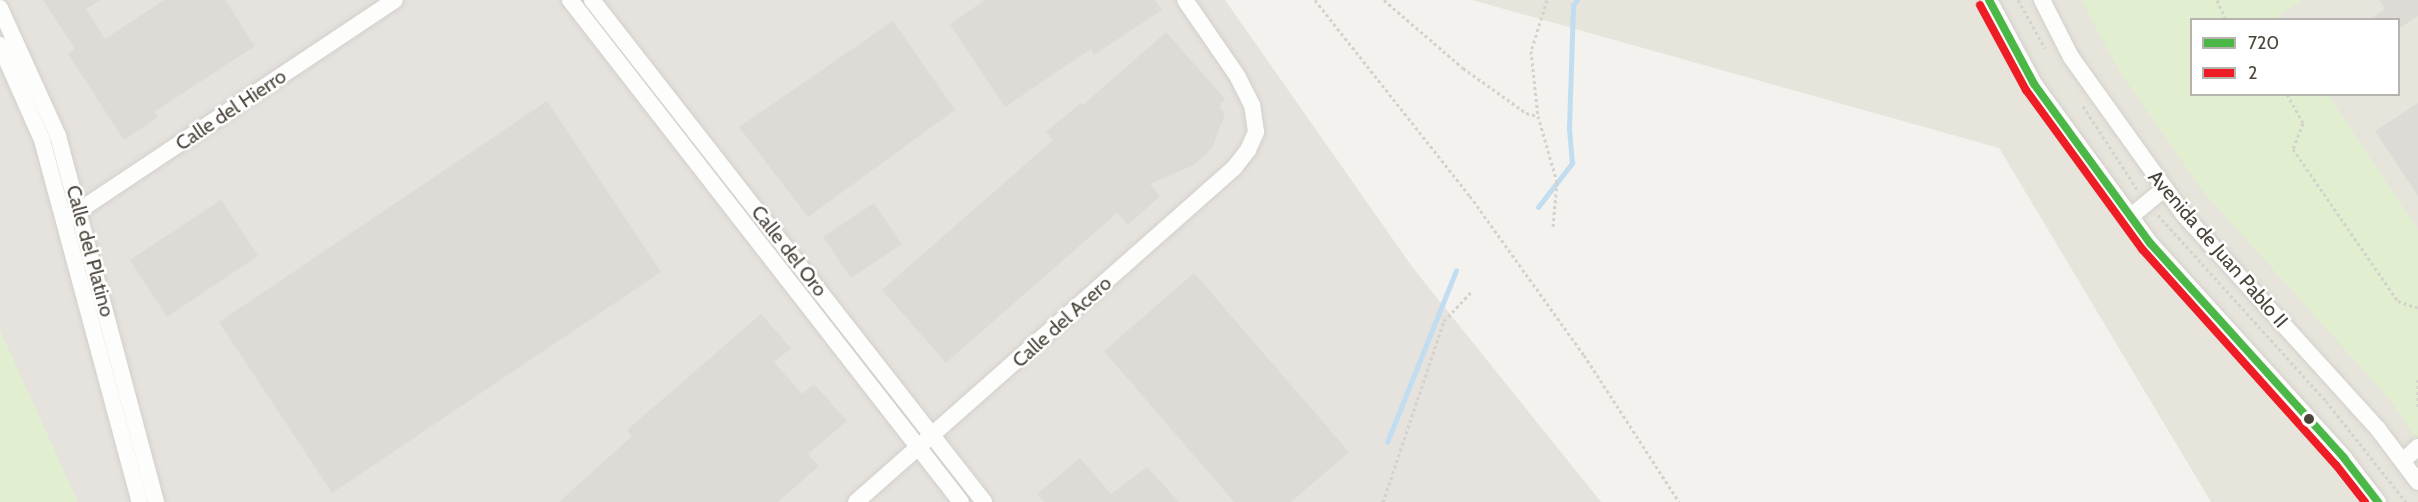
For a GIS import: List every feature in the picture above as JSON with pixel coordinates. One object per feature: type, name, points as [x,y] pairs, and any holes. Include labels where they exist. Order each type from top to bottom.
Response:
[{"type":"street","name":"Calle del Hierro","points":[[73,214],[395,0]]},
{"type":"street","name":"Calle del Oro","points":[[570,0],[961,502]]},
{"type":"street","name":"Calle del Oro","points":[[592,0],[984,502]]},
{"type":"street","name":"Calle del Acero","points":[[856,502],[934,436],[1234,168],[1256,132],[1252,105],[1238,76],[1185,0]]},
{"type":"street","points":[[1989,0],[2034,84],[2130,217],[2344,458],[2378,502]]},
{"type":"street","name":"Avenida de Juan Pablo II","points":[[2042,0],[2071,57],[2164,189],[2378,429],[2404,460],[2418,482]]},
{"type":"street","name":"Calle del Platino","points":[[0,8],[58,136],[73,214],[140,502]]},
{"type":"street","name":"Calle del Platino","points":[[0,45],[73,214],[156,502]]},
{"type":"street","points":[[2130,217],[2164,189]]},
{"type":"street","points":[[2404,460],[2418,447]]},
{"type":"path","points":[[1315,0],[1470,196],[1584,355],[1679,502]]},
{"type":"path","points":[[1384,0],[1463,68],[1526,114],[1538,116]]},
{"type":"path","points":[[1547,0],[1531,51],[1538,116],[1557,182],[1553,227]]},
{"type":"path","points":[[2217,0],[2225,18]]},
{"type":"path","points":[[2288,96],[2303,123],[2293,148],[2398,301],[2418,308]]},
{"type":"path","points":[[1383,502],[1444,321],[1471,292]]},
{"type":"path","points":[[2418,379],[2418,409]]},
{"type":"path","points":[[2344,458],[2378,429]]},
{"type":"shaded area","points":[[0,0],[1225,0],[1413,268],[1601,502],[13,502],[0,466]]},
{"type":"shaded area","points":[[1472,0],[2418,0],[2418,502],[2211,502],[1999,148]]},
{"type":"green space","points":[[2081,0],[2303,0],[2277,16],[2278,18],[2190,18],[2190,96],[2329,96],[2418,230],[2418,441],[2391,401],[2202,190],[2120,72]]},
{"type":"green space","points":[[0,330],[78,502],[0,502]]},
{"type":"building","points":[[43,0],[100,0],[86,9],[105,39],[164,0],[225,0],[255,46],[154,112],[158,117],[124,140],[68,54],[75,49]]},
{"type":"building","points":[[985,0],[1155,0],[1162,10],[1094,55],[1091,49],[1005,107],[950,24]]},
{"type":"building","points":[[2379,0],[2418,0],[2418,16],[2400,28],[2400,18],[2372,18],[2385,9]]},
{"type":"building","points":[[893,21],[955,110],[808,217],[739,127]]},
{"type":"building","points":[[1166,32],[1225,99],[1219,107],[1225,114],[1212,148],[1194,165],[1150,184],[1160,196],[1128,225],[1117,213],[946,363],[882,290],[1053,140],[1046,132],[1081,103],[1083,105]]},
{"type":"building","points":[[547,101],[661,272],[332,493],[219,322]]},
{"type":"building","points":[[2418,103],[2418,196],[2375,131]]},
{"type":"building","points":[[221,200],[258,256],[167,317],[130,260]]},
{"type":"building","points":[[874,203],[902,244],[851,278],[823,237]]},
{"type":"building","points":[[1194,273],[1349,452],[1291,502],[1234,502],[1104,351]]},
{"type":"building","points":[[761,314],[791,348],[774,362],[802,394],[814,384],[847,421],[808,454],[819,466],[778,502],[559,502],[632,436],[627,430]]},
{"type":"building","points":[[1080,458],[1111,494],[1147,467],[1179,502],[1044,502],[1037,494]]},
{"type":"waterway","points":[[1538,207],[1572,163],[1569,127],[1573,5],[1577,0]]},
{"type":"waterway","points":[[1387,442],[1456,270]]},
{"type":"transit line","name":"720","points":[[1989,0],[2034,84],[2150,243],[2344,458],[2378,502]]},
{"type":"transit line","name":"2","points":[[1980,5],[2026,90],[2142,249],[2336,465],[2365,502]]}]
